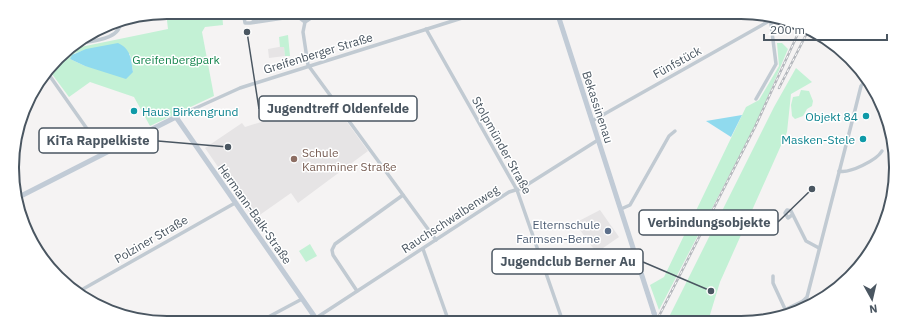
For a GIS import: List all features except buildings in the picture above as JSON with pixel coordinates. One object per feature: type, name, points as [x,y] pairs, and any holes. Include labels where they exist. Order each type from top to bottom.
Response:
[{"type":"street","points":[[257,22],[277,19]]},
{"type":"street","points":[[301,19],[305,22]]},
{"type":"street","points":[[310,19],[305,22],[303,32],[308,65],[436,240]]},
{"type":"street","name":"Greifenberger Straße","points":[[22,195],[176,117],[240,88],[308,65],[457,19]]},
{"type":"street","name":"Bekassinenau","points":[[559,19],[655,316]]},
{"type":"street","name":"Fünfstück","points":[[592,121],[765,21]]},
{"type":"street","points":[[756,99],[776,64],[771,22]]},
{"type":"street","points":[[90,41],[112,36],[118,32],[120,27]]},
{"type":"street","name":"Stolpmünder Straße","points":[[426,29],[517,190],[561,316]]},
{"type":"street","points":[[50,77],[104,153]]},
{"type":"street","points":[[773,276],[774,283],[785,309],[803,301],[808,294],[861,86],[863,84]]},
{"type":"street","name":"Hermann-Balk-Straße","points":[[176,117],[314,316]]},
{"type":"street","points":[[621,209],[630,205],[669,136],[675,131]]},
{"type":"street","name":"Rauchschwalbenweg","points":[[323,316],[357,291],[509,192],[517,190],[598,140]]},
{"type":"street","points":[[839,171],[848,172],[878,157],[882,151]]},
{"type":"street","points":[[357,291],[333,256],[332,250],[335,244],[403,194]]},
{"type":"street","name":"Polziner Straße","points":[[83,289],[235,203]]},
{"type":"street","points":[[792,216],[796,220],[806,241],[819,248]]},
{"type":"street","points":[[423,249],[447,316]]},
{"type":"street","points":[[270,316],[302,299]]},
{"type":"shaded area","points":[[284,46],[285,56],[269,58],[268,49]]},
{"type":"shaded area","name":"Schule Kamminer Straße","points":[[331,100],[368,151],[298,203],[291,193],[254,219],[205,148],[242,123],[245,127]]},
{"type":"shaded area","points":[[600,210],[619,237],[603,248],[604,252],[598,255],[575,223]]},
{"type":"green space","name":"Greifenbergpark","points":[[167,19],[223,19],[223,25],[205,27],[202,32],[214,96],[150,126],[134,97],[90,82],[69,97],[52,74],[62,62],[81,47],[168,29]],"holes":[[[99,47],[130,54],[133,72],[85,66],[70,59],[75,53]]]},
{"type":"green space","points":[[288,35],[290,56],[285,56],[284,47],[280,47],[279,37]]},
{"type":"green space","points":[[777,43],[782,43],[788,49],[758,120],[659,310],[650,285],[664,277],[746,107],[759,100],[779,66]]},
{"type":"green space","points":[[796,68],[812,82],[791,94],[787,132],[720,282],[710,316],[670,316],[774,107]]},
{"type":"green space","points":[[801,90],[809,91],[813,101],[812,106],[807,109],[803,116],[795,119],[792,116],[791,105],[793,97],[799,96]]},
{"type":"green space","points":[[310,244],[317,256],[306,262],[299,251]]},
{"type":"water","points":[[118,43],[126,48],[131,59],[133,72],[126,79],[85,66],[70,59],[72,55],[86,49]]},
{"type":"water","points":[[742,115],[731,137],[706,121]]},
{"type":"railway","points":[[659,316],[755,127],[799,31]]},
{"type":"railway","points":[[779,88],[806,34]]},
{"type":"place","name":"Jugendtreff Oldenfelde","points":[[247,32]]},
{"type":"place","name":"Haus Birkengrund","points":[[134,111]]},
{"type":"place","name":"Objekt 84","points":[[866,116]]},
{"type":"place","name":"Masken-Stele","points":[[863,139]]},
{"type":"place","name":"KiTa Rappelkiste","points":[[228,147]]},
{"type":"place","name":"Schule Kamminer Straße","points":[[294,159]]},
{"type":"place","name":"Verbindungsobjekte","points":[[812,189]]},
{"type":"place","name":"Elternschule Farmsen-Berne","points":[[608,231]]},
{"type":"place","name":"Jugendclub Berner Au","points":[[711,291]]}]
